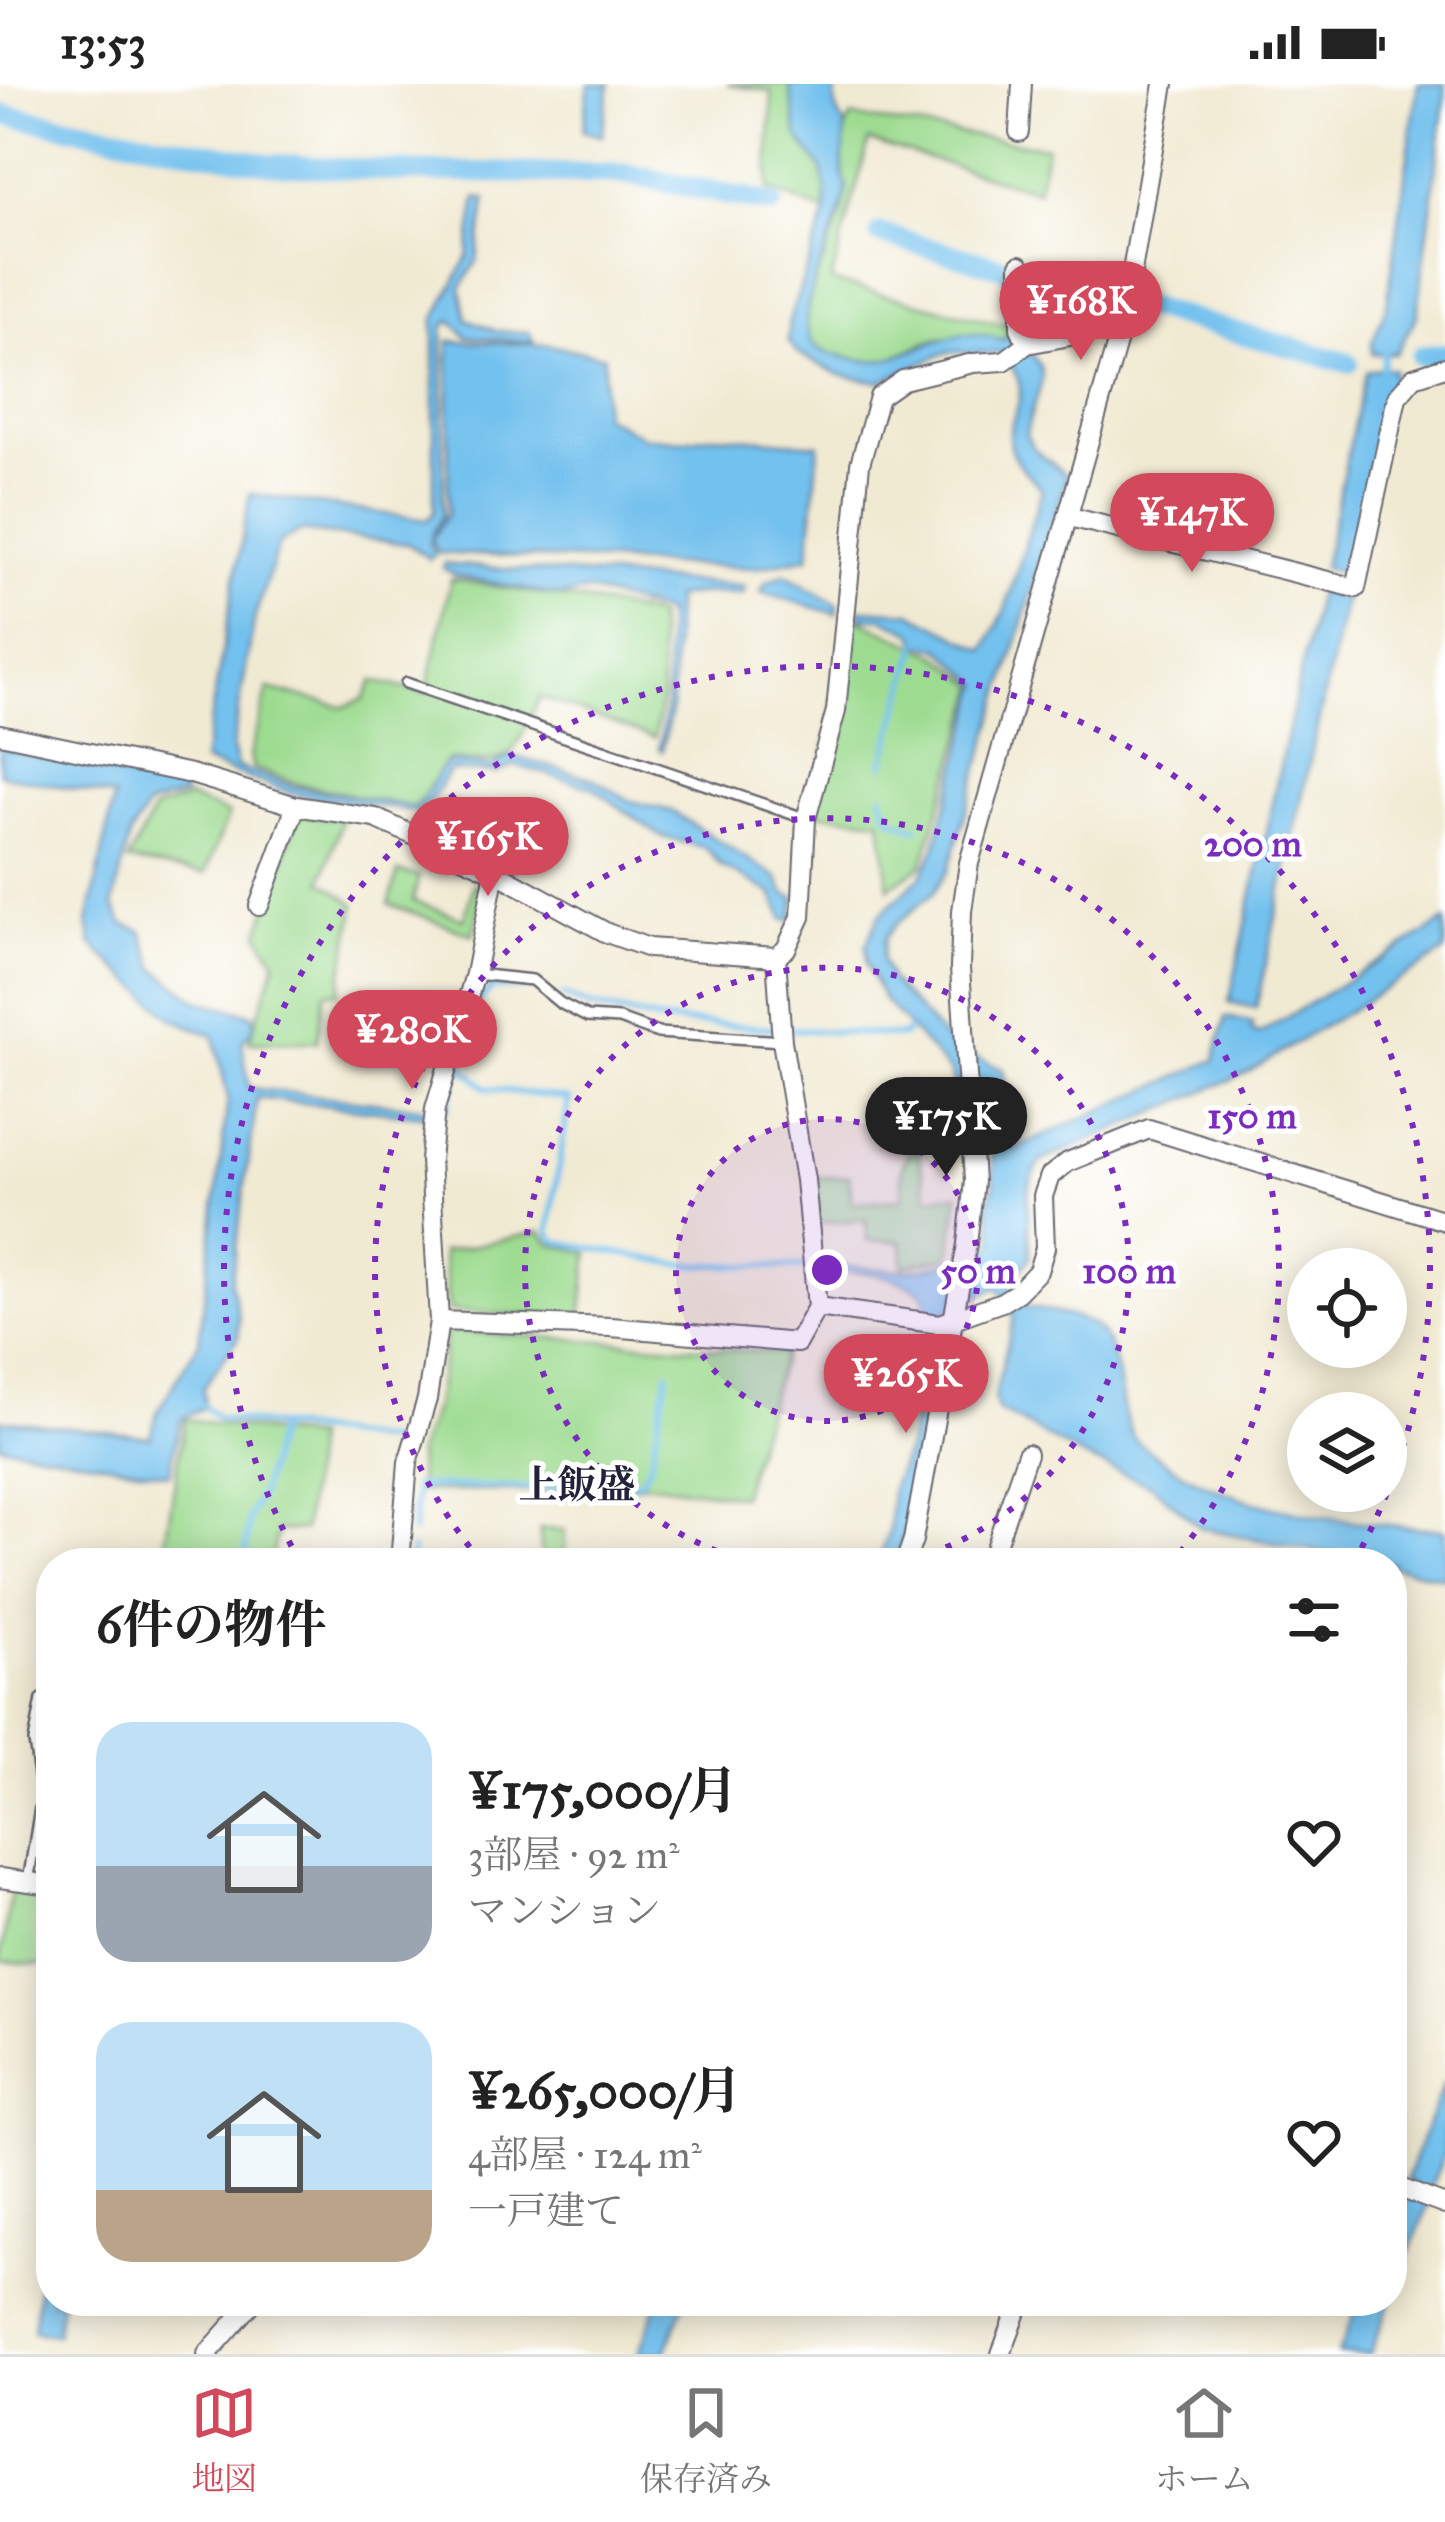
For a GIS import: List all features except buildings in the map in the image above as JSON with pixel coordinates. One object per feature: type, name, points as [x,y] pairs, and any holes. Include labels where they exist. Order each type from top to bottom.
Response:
[{"type":"street","points":[[1019,132],[1022,84]]},
{"type":"street","points":[[910,1548],[941,1322],[968,1244],[974,1181],[963,1044],[962,911],[969,863],[1124,318],[1164,84]]},
{"type":"street","points":[[1020,274],[1019,328],[1027,344]]},
{"type":"street","points":[[0,734],[200,776],[296,806],[375,818],[495,872],[608,933],[649,948],[776,957],[786,950],[801,917],[806,818],[836,711],[860,464],[879,397],[903,380],[973,363],[1004,361],[1027,344],[1086,334],[1124,318]]},
{"type":"street","points":[[1070,517],[1356,588],[1397,397],[1414,377],[1445,367]]},
{"type":"street","points":[[259,906],[296,806]]},
{"type":"street","points":[[401,1548],[408,1462],[427,1399],[440,1322],[430,1160],[435,1109],[475,974],[495,872]]},
{"type":"street","points":[[440,1322],[611,1327],[797,1343],[817,1307],[776,957]]},
{"type":"street","points":[[817,1307],[941,1322],[1010,1297],[1038,1271],[1045,1248],[1043,1196],[1050,1176],[1068,1162],[1150,1129],[1445,1220]]},
{"type":"street","points":[[995,1548],[1028,1454]]},
{"type":"street","points":[[0,1878],[36,1883]]},
{"type":"street","points":[[1408,2191],[1445,2205]]},
{"type":"street","points":[[207,2354],[241,2316]]},
{"type":"street","points":[[1001,2354],[1015,2316]]},
{"type":"lane","points":[[406,683],[806,818]]},
{"type":"lane","points":[[475,974],[532,980],[587,1017],[619,1019],[658,1033],[782,1034]]},
{"type":"lane","points":[[28,1882],[36,1832]]},
{"type":"green space","points":[[727,84],[789,84],[798,137],[822,169],[826,213],[768,189],[772,92]]},
{"type":"green space","points":[[852,117],[1047,147],[1037,191],[869,141],[831,281],[1006,325],[1009,337],[936,339],[878,361],[825,352],[807,339],[806,313],[844,204],[843,140]]},
{"type":"green space","points":[[451,579],[657,616],[662,698],[654,738],[540,697],[510,753],[488,762],[448,760],[413,807],[298,784],[253,768],[250,756],[268,689],[344,707],[364,699],[373,681],[426,693]]},
{"type":"green space","points":[[850,615],[939,656],[978,686],[922,865],[889,888],[881,820],[814,813]]},
{"type":"green space","points":[[188,798],[229,814],[205,874],[128,861],[154,810]]},
{"type":"green space","points":[[299,814],[342,820],[322,881],[356,904],[339,992],[325,992],[317,1042],[249,1042],[276,962],[259,933]]},
{"type":"green space","points":[[528,822],[514,870],[486,854],[496,830]]},
{"type":"green space","points":[[398,872],[419,876],[413,901],[464,919],[473,886],[483,886],[473,935],[389,904]]},
{"type":"green space","points":[[916,1141],[928,1197],[959,1194],[950,1257],[903,1266],[902,1241],[867,1241],[866,1220],[815,1223],[812,1178],[849,1176],[852,1203],[902,1199],[902,1166]]},
{"type":"green space","points":[[540,1232],[551,1244],[589,1253],[581,1318],[449,1311],[442,1252]]},
{"type":"green space","points":[[447,1331],[784,1353],[741,1496],[645,1483],[616,1491],[419,1491],[417,1453],[435,1406]]},
{"type":"green space","points":[[185,1419],[314,1438],[304,1530],[278,1531],[274,1548],[164,1548]]},
{"type":"green space","points":[[540,1529],[564,1530],[565,1548],[541,1548]]},
{"type":"green space","points":[[36,1882],[36,1965],[0,1961],[12,1887],[35,1888]]},
{"type":"water","points":[[589,84],[610,84],[602,135],[583,131]]},
{"type":"water","points":[[789,84],[835,84],[836,109],[845,128],[842,168],[846,192],[808,307],[807,328],[814,345],[832,354],[873,361],[957,335],[1009,337],[1026,349],[1041,370],[1026,435],[1033,448],[1067,476],[948,871],[932,894],[896,924],[885,939],[882,959],[891,981],[953,1047],[1004,1070],[1009,1146],[1015,1148],[1215,1060],[1226,1017],[1253,1023],[1251,1031],[1259,1034],[1445,921],[1445,952],[1249,1072],[1042,1161],[1028,1195],[1030,1259],[1008,1284],[1027,1307],[1083,1321],[1104,1337],[1117,1370],[1129,1428],[1144,1447],[1220,1490],[1287,1512],[1445,1530],[1445,1578],[1407,1569],[1407,1548],[1300,1548],[1201,1528],[1153,1486],[1087,1459],[998,1410],[994,1399],[1014,1317],[1000,1290],[929,1315],[923,1293],[900,1281],[823,1268],[924,1268],[987,1253],[995,1239],[988,1205],[994,1185],[992,1129],[986,1117],[958,1102],[951,1073],[883,999],[867,965],[866,945],[879,916],[922,875],[934,850],[981,684],[940,648],[918,644],[914,633],[883,618],[863,618],[859,609],[910,612],[985,650],[1005,610],[1042,489],[1010,446],[1019,384],[999,353],[947,352],[879,382],[840,375],[797,353],[788,340],[789,321],[826,213],[822,169],[798,137]]},
{"type":"water","points":[[1418,84],[1445,84],[1445,100],[1417,316],[1396,353],[1372,354],[1387,305]]},
{"type":"water","points":[[477,198],[486,199],[477,261],[461,288],[467,319],[496,331],[529,332],[534,342],[467,337],[451,320],[443,328],[443,515],[432,534],[430,546],[435,554],[430,559],[408,544],[301,531],[279,543],[255,616],[232,748],[237,767],[295,787],[413,807],[448,762],[491,767],[512,756],[594,779],[631,801],[671,811],[777,877],[785,894],[796,898],[792,920],[784,920],[772,893],[721,866],[706,848],[660,836],[592,787],[515,765],[496,773],[450,770],[417,812],[293,794],[203,762],[250,494],[427,520],[434,512],[434,321],[468,257]]},
{"type":"water","points":[[449,341],[548,345],[604,356],[603,415],[644,437],[682,441],[715,435],[819,444],[809,557],[755,568],[438,553],[432,539],[448,513]]},
{"type":"water","points":[[1393,369],[1393,379],[1351,575],[1323,568],[1363,382],[1367,371]]},
{"type":"water","points":[[445,563],[744,586],[743,594],[675,597],[672,706],[662,751],[667,703],[666,613],[589,591],[560,596],[457,576],[443,568]]},
{"type":"water","points":[[785,574],[838,605],[837,614],[761,592],[765,583]]},
{"type":"water","points":[[1318,592],[1345,599],[1256,1008],[1229,1002]]},
{"type":"water","points":[[0,748],[145,781],[181,782],[184,795],[148,806],[130,835],[113,905],[123,924],[142,931],[156,969],[198,1001],[254,1015],[253,1029],[242,1042],[249,1088],[425,1108],[424,1116],[257,1098],[231,1284],[238,1338],[203,1388],[205,1407],[181,1419],[169,1474],[0,1445],[0,1420],[151,1437],[157,1412],[199,1342],[228,1098],[214,1036],[173,1019],[92,945],[88,923],[114,797],[0,774]]},
{"type":"water","points":[[930,1331],[941,1343],[910,1520],[900,1548],[883,1548],[891,1489],[908,1448]]},
{"type":"water","points":[[1445,2080],[1445,2152],[1430,2189],[1425,2188],[1427,2207],[1407,2259],[1407,2198],[1415,2184],[1407,2176]]},
{"type":"water","points":[[36,2307],[36,2316],[59,2316],[57,2334],[33,2331]]},
{"type":"water","points":[[652,2316],[679,2316],[665,2354],[638,2354]]},
{"type":"water","points":[[1353,2316],[1385,2316],[1370,2354],[1338,2354]]},
{"type":"waterway","points":[[0,114],[269,164],[408,172],[625,174],[772,204]]},
{"type":"waterway","points":[[880,234],[1348,363]]},
{"type":"waterway","points":[[1381,375],[1385,347]]},
{"type":"waterway","points":[[1421,356],[1445,354]]},
{"type":"waterway","points":[[883,765],[918,644]]},
{"type":"waterway","points":[[882,795],[889,817],[918,829]]},
{"type":"waterway","points":[[446,1110],[480,1001],[492,987],[531,988]]},
{"type":"waterway","points":[[563,995],[588,1006],[662,1021],[903,1036],[908,1030]]},
{"type":"waterway","points":[[460,1064],[486,1088],[569,1099],[549,1232],[555,1241],[677,1264],[823,1268]]},
{"type":"waterway","points":[[416,1486],[614,1489],[640,1481],[650,1465],[668,1372]]},
{"type":"waterway","points":[[205,1407],[218,1418],[400,1443]]},
{"type":"waterway","points":[[246,1548],[249,1516],[261,1493],[278,1426]]},
{"type":"waterway","points":[[413,1532],[416,1486]]},
{"type":"district","name":"上飯盛","points":[[577,1484]]}]
